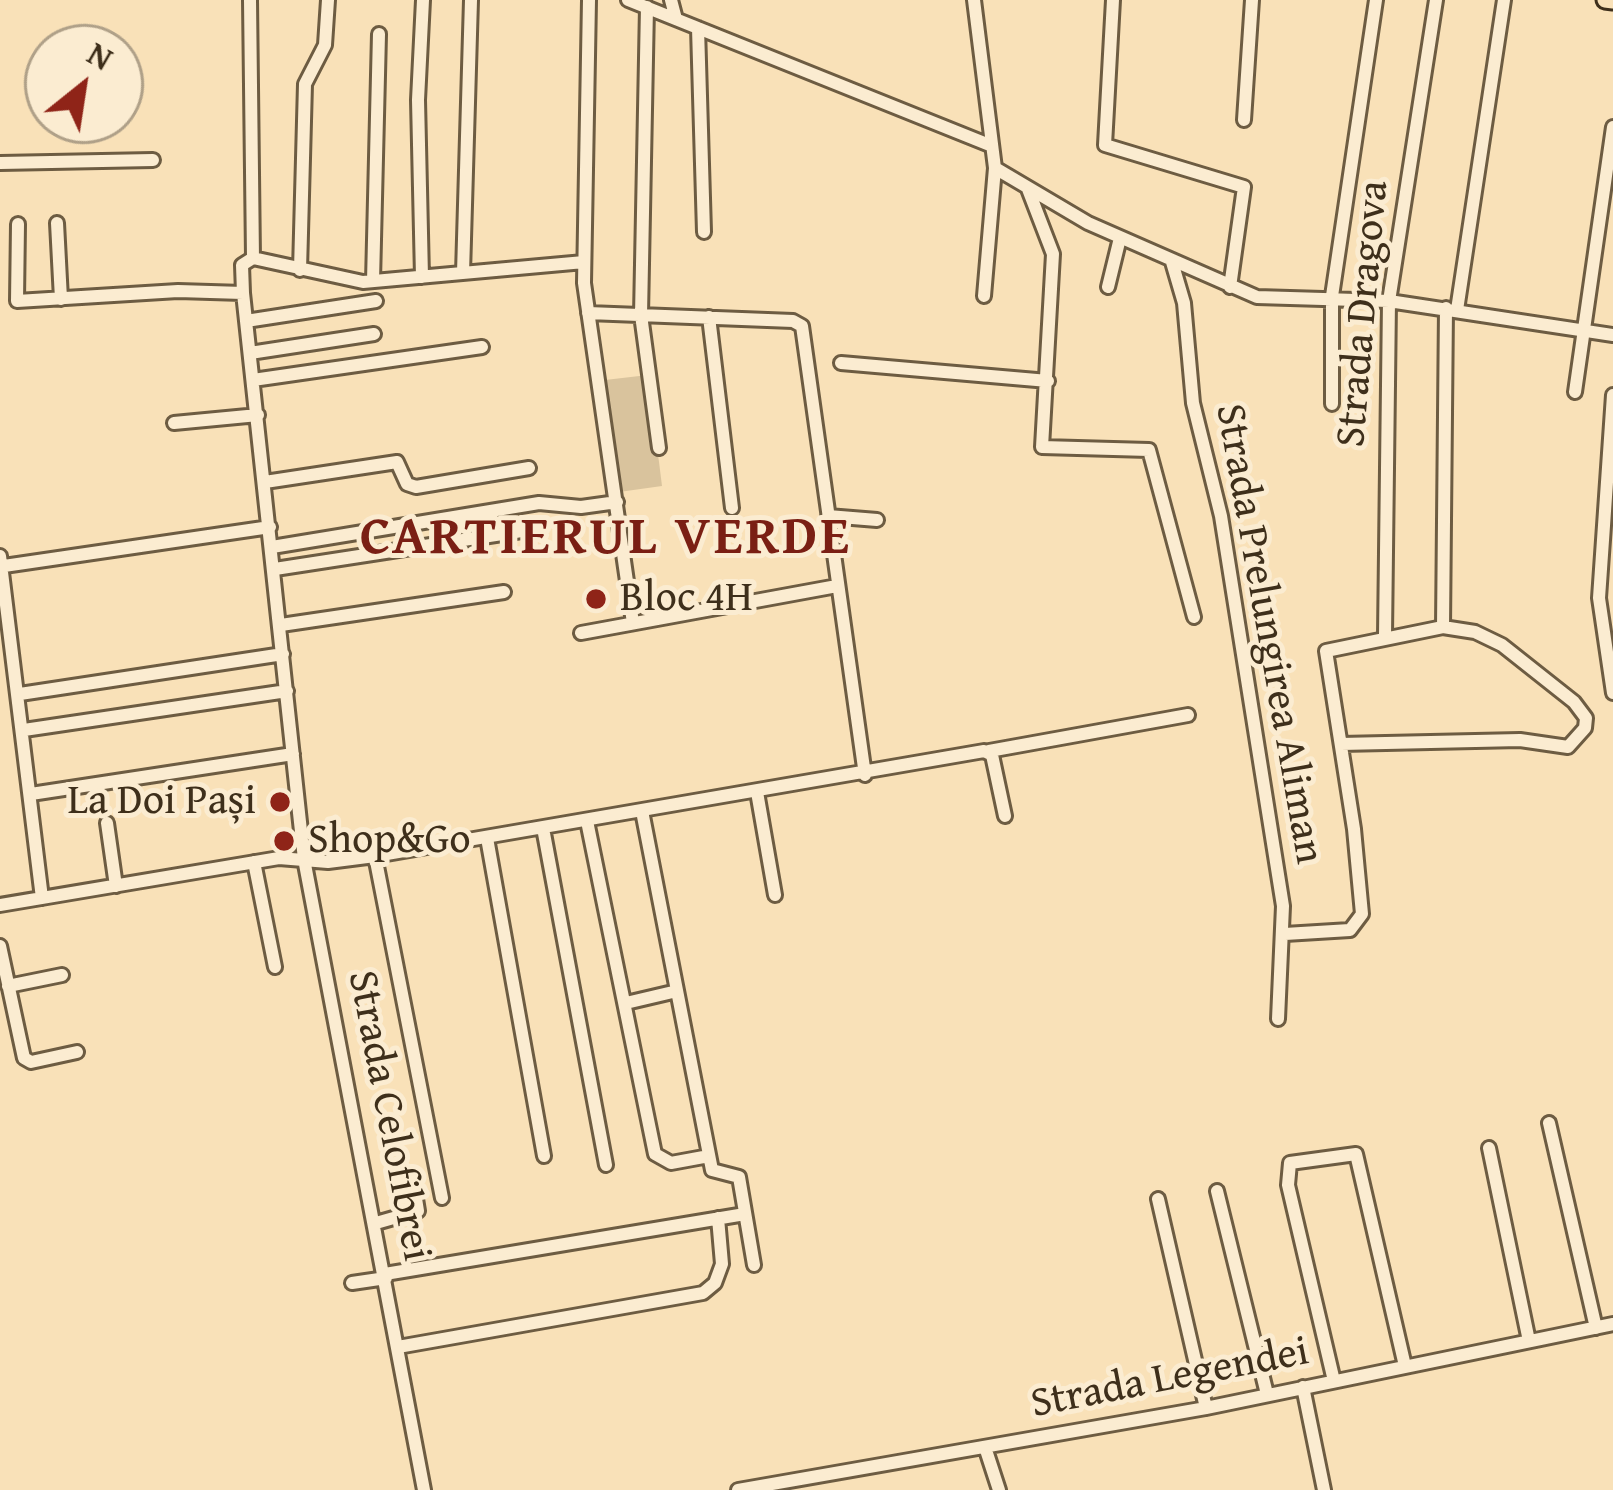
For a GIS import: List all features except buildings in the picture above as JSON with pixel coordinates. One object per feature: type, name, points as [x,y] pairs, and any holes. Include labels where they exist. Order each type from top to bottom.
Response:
[{"type":"street","name":"Strada Celofibrei","points":[[250,0],[253,258],[242,265],[242,293],[304,859],[424,1490]]},
{"type":"street","points":[[301,270],[305,84],[326,45],[328,0]]},
{"type":"street","points":[[422,277],[418,100],[423,0]]},
{"type":"street","points":[[463,273],[471,0]]},
{"type":"street","points":[[590,0],[584,262],[633,623]]},
{"type":"street","points":[[628,0],[992,146]]},
{"type":"street","points":[[671,0],[676,19]]},
{"type":"street","points":[[974,0],[994,168],[984,296]]},
{"type":"street","points":[[1113,0],[1106,145],[1244,187],[1247,197],[1230,287]]},
{"type":"street","points":[[1244,120],[1252,0]]},
{"type":"street","points":[[1332,404],[1332,296],[1376,0]]},
{"type":"street","name":"Strada Dragova","points":[[1384,635],[1389,301],[1436,0]]},
{"type":"street","points":[[1443,627],[1452,309],[1504,0]]},
{"type":"street","points":[[647,7],[641,315],[659,448]]},
{"type":"street","points":[[698,28],[704,232]]},
{"type":"street","points":[[374,281],[379,34]]},
{"type":"street","points":[[1575,392],[1613,127]]},
{"type":"street","points":[[0,163],[153,160]]},
{"type":"street","points":[[994,168],[1120,238],[1267,299],[1332,296],[1389,301],[1613,335]]},
{"type":"street","points":[[1028,189],[1053,254],[1042,447],[1150,450],[1194,616]]},
{"type":"street","points":[[57,223],[61,299]]},
{"type":"street","points":[[18,224],[17,301],[178,291],[242,293]]},
{"type":"street","points":[[1108,286],[1120,238]]},
{"type":"street","points":[[253,258],[374,281],[584,262]]},
{"type":"street","name":"Strada Prelungirea Aliman","points":[[1172,262],[1184,303],[1193,403],[1221,517],[1286,934],[1278,1019]]},
{"type":"street","points":[[246,321],[376,301]]},
{"type":"street","points":[[588,313],[793,321],[805,332],[865,775]]},
{"type":"street","points":[[709,317],[731,508]]},
{"type":"street","points":[[250,353],[374,334]]},
{"type":"street","points":[[253,380],[482,347]]},
{"type":"street","points":[[841,363],[1048,382]]},
{"type":"street","points":[[1613,395],[1599,598],[1613,693]]},
{"type":"street","points":[[174,423],[258,415]]},
{"type":"street","points":[[265,482],[397,461],[412,487],[529,468]]},
{"type":"street","points":[[272,547],[539,503],[581,507],[617,502]]},
{"type":"street","points":[[828,516],[877,520]]},
{"type":"street","points":[[42,898],[2,561],[270,527]]},
{"type":"street","points":[[275,569],[541,528]]},
{"type":"street","points":[[581,633],[838,586]]},
{"type":"street","points":[[281,625],[504,592]]},
{"type":"street","points":[[1286,934],[1350,930],[1362,914],[1341,744],[1324,654],[1384,635],[1443,627],[1489,636],[1574,702],[1586,718],[1580,737],[1568,747],[1520,740],[1341,744]]},
{"type":"street","points":[[20,694],[284,654]]},
{"type":"street","points":[[24,730],[287,691]]},
{"type":"street","points":[[0,905],[254,862],[328,862],[375,856],[865,775],[1188,715]]},
{"type":"street","points":[[988,751],[1005,816]]},
{"type":"street","points":[[31,794],[293,754]]},
{"type":"street","points":[[757,792],[775,895]]},
{"type":"street","points":[[642,811],[709,1156],[715,1173],[739,1177],[754,1265]]},
{"type":"street","points":[[586,820],[655,1154],[671,1162],[709,1156]]},
{"type":"street","points":[[107,823],[116,886]]},
{"type":"street","points":[[543,828],[605,1165]]},
{"type":"street","points":[[487,838],[544,1156]]},
{"type":"street","points":[[375,856],[442,1198]]},
{"type":"street","points":[[254,862],[275,967]]},
{"type":"street","points":[[0,946],[23,1058],[31,1062],[77,1052]]},
{"type":"street","points":[[8,986],[62,974]]},
{"type":"street","points":[[626,1003],[677,991]]},
{"type":"street","points":[[1549,1123],[1596,1328]]},
{"type":"street","points":[[1489,1148],[1529,1341]]},
{"type":"street","points":[[1334,1381],[1288,1185],[1290,1163],[1356,1154],[1406,1366]]},
{"type":"street","points":[[376,1222],[418,1211],[412,1174]]},
{"type":"street","points":[[1217,1191],[1267,1394]]},
{"type":"street","points":[[1158,1199],[1206,1408]]},
{"type":"street","points":[[352,1283],[745,1214]]},
{"type":"street","points":[[398,1348],[703,1293],[715,1282],[722,1264],[718,1218]]},
{"type":"street","name":"Strada Legendei","points":[[738,1490],[1206,1408],[1613,1324]]},
{"type":"street","points":[[1303,1387],[1324,1490]]},
{"type":"street","points":[[985,1447],[999,1490]]},
{"type":"shaded area","points":[[648,375],[662,486],[619,492],[605,380]]},
{"type":"place","name":"Bloc 4H","points":[[596,599]]},
{"type":"place","name":"La Doi Pași","points":[[280,802]]},
{"type":"place","name":"Shop&Go","points":[[284,841]]},
{"type":"district","name":"CARTIERUL VERDE","points":[[606,539]]}]
